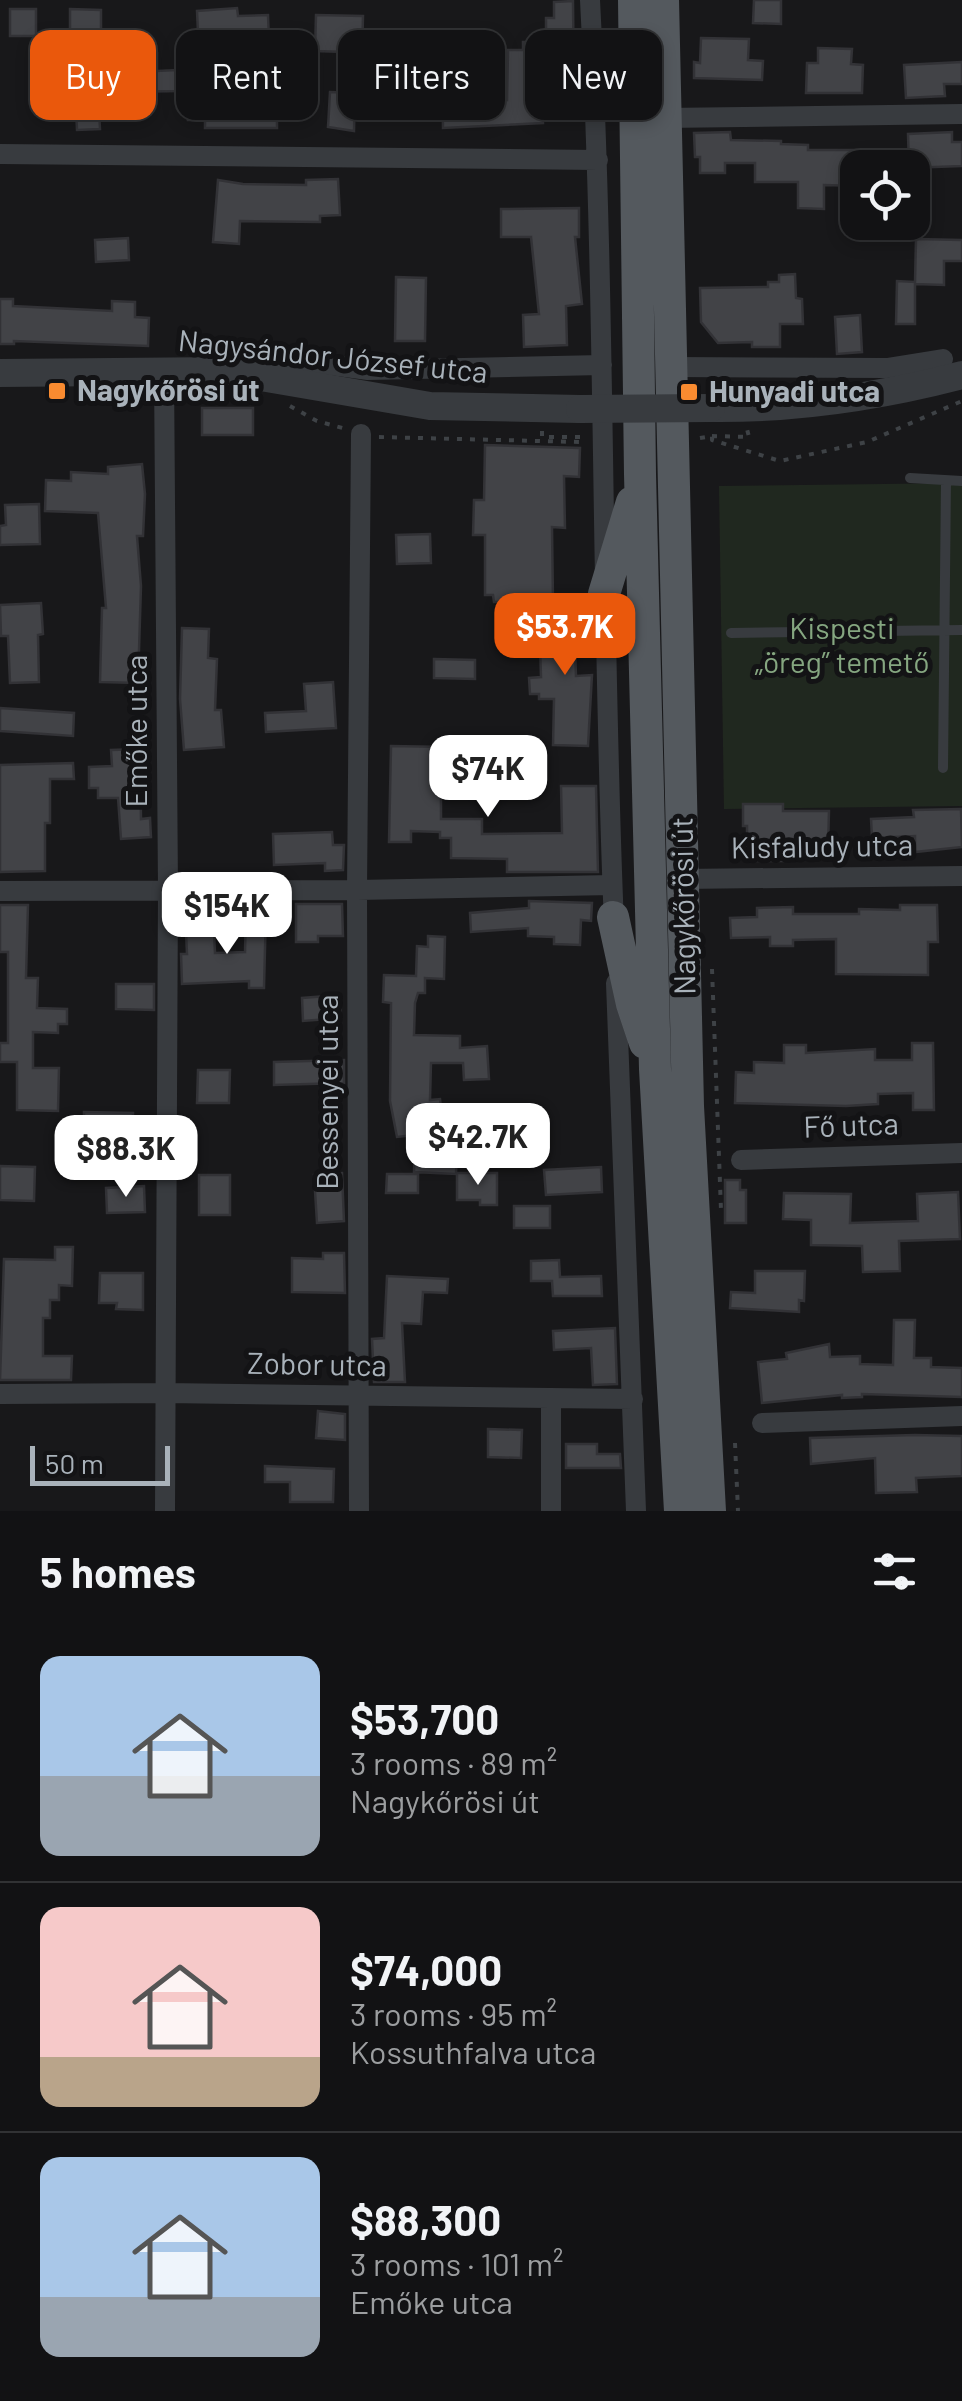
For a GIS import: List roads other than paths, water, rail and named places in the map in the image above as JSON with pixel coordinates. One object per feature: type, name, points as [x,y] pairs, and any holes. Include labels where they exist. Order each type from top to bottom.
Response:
[{"type":"main road","name":"Nagykőrösi út","points":[[634,0],[640,474],[656,1069],[680,1511]]},
{"type":"main road","name":"Nagykőrösi út","points":[[662,0],[688,1106],[710,1511]]},
{"type":"main road","points":[[604,594],[640,474]]},
{"type":"main road","points":[[613,901],[635,1016],[656,1069]]},
{"type":"street","points":[[590,0],[598,160],[613,901],[636,1511]]},
{"type":"street","points":[[664,118],[962,114]]},
{"type":"street","points":[[0,154],[598,160]]},
{"type":"street","name":"Nagysándor József utca","points":[[278,358],[368,370],[602,365]]},
{"type":"street","points":[[671,368],[953,367]]},
{"type":"street","name":"Nagysándor József utca","points":[[0,373],[226,372],[430,406],[660,409],[768,408],[873,397],[953,367]]},
{"type":"street","name":"Emőke utca","points":[[164,371],[168,890],[165,1511]]},
{"type":"street","name":"Bessenyei utca","points":[[359,1511],[357,890],[361,434]]},
{"type":"street","name":"Kisfaludy utca","points":[[682,878],[962,876]]},
{"type":"street","points":[[0,891],[357,890],[613,901]]},
{"type":"street","name":"Fő utca","points":[[741,1160],[962,1153]]},
{"type":"street","name":"Zobor utca","points":[[0,1394],[632,1399]]},
{"type":"street","points":[[551,1398],[551,1511]]},
{"type":"street","points":[[762,1422],[962,1416]]},
{"type":"lane","points":[[910,478],[962,481]]},
{"type":"lane","points":[[943,768],[946,481]]},
{"type":"lane","points":[[731,633],[962,630]]},
{"type":"place","name":"Nagykőrösi út","points":[[57,391]]},
{"type":"place","name":"Hunyadi utca","points":[[689,392]]},
{"type":"park label","name":"Kispesti „öreg” temető","points":[[842,646]]}]
